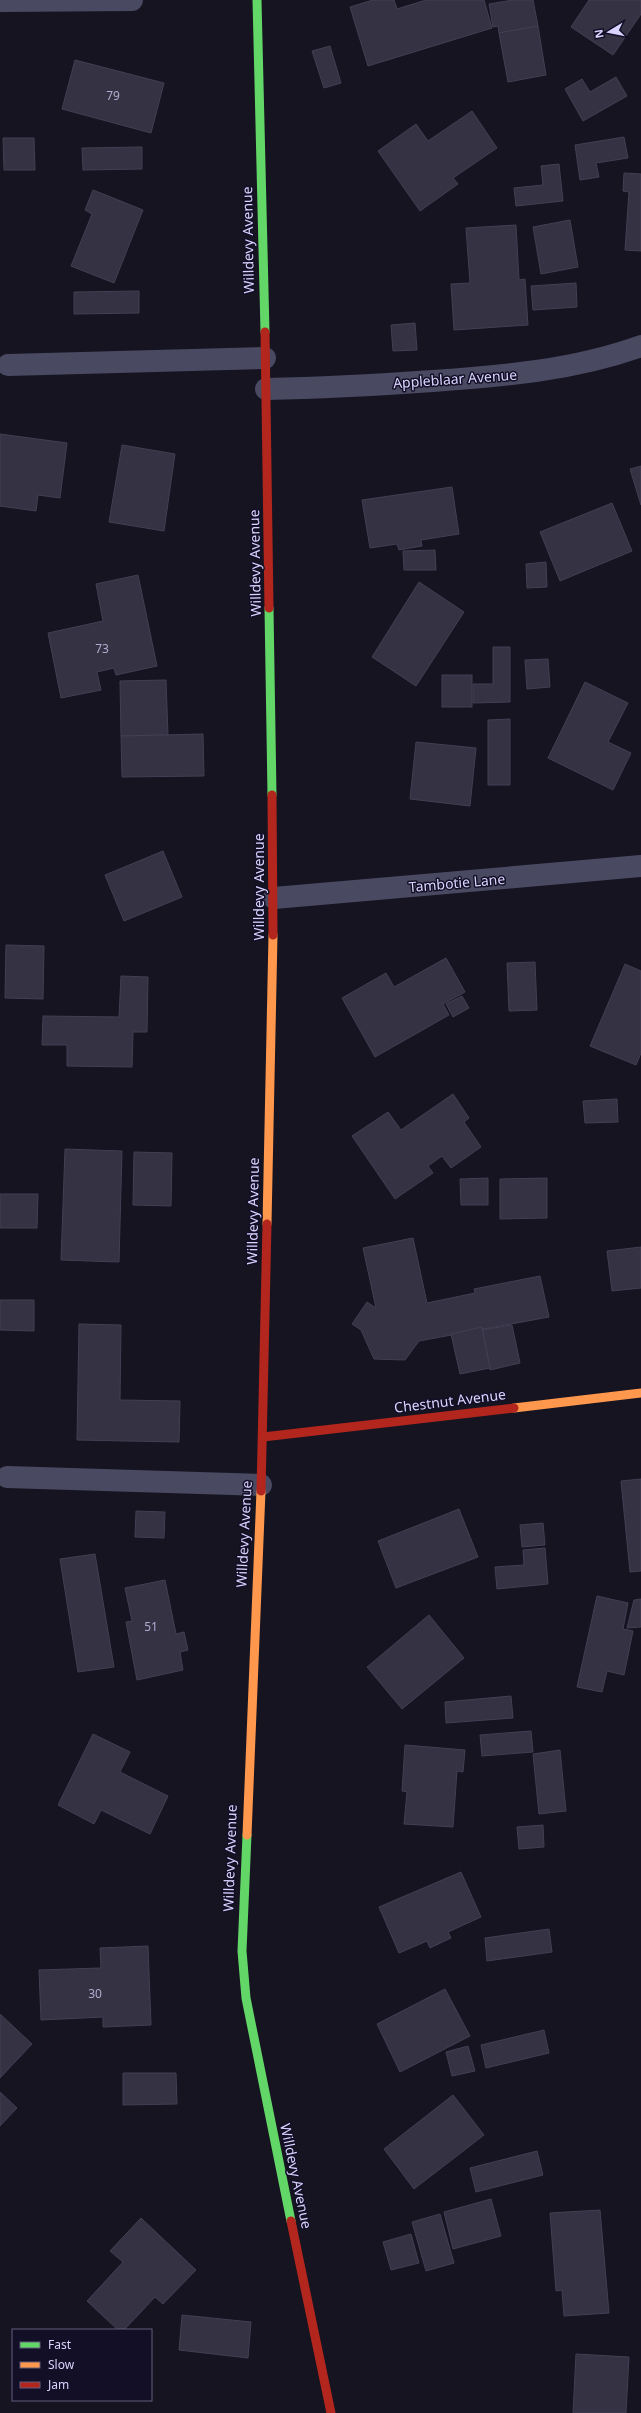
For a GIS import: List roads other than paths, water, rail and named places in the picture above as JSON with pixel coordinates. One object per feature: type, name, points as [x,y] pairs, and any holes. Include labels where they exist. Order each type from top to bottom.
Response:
[{"type":"street","points":[[2,2],[132,0]]},
{"type":"street","name":"Willdevy Avenue","points":[[257,0],[266,388],[274,898],[263,1437],[242,1888],[242,1951],[246,1998],[256,2053],[331,2413]]},
{"type":"street","name":"Appleblaar Avenue","points":[[266,388],[332,388],[510,376],[565,367],[618,354],[641,346]]},
{"type":"street","points":[[8,365],[265,358]]},
{"type":"street","name":"Tambotie Lane","points":[[274,898],[641,866]]},
{"type":"street","name":"Chestnut Avenue","points":[[263,1437],[641,1393]]},
{"type":"street","points":[[7,1477],[261,1485]]}]
